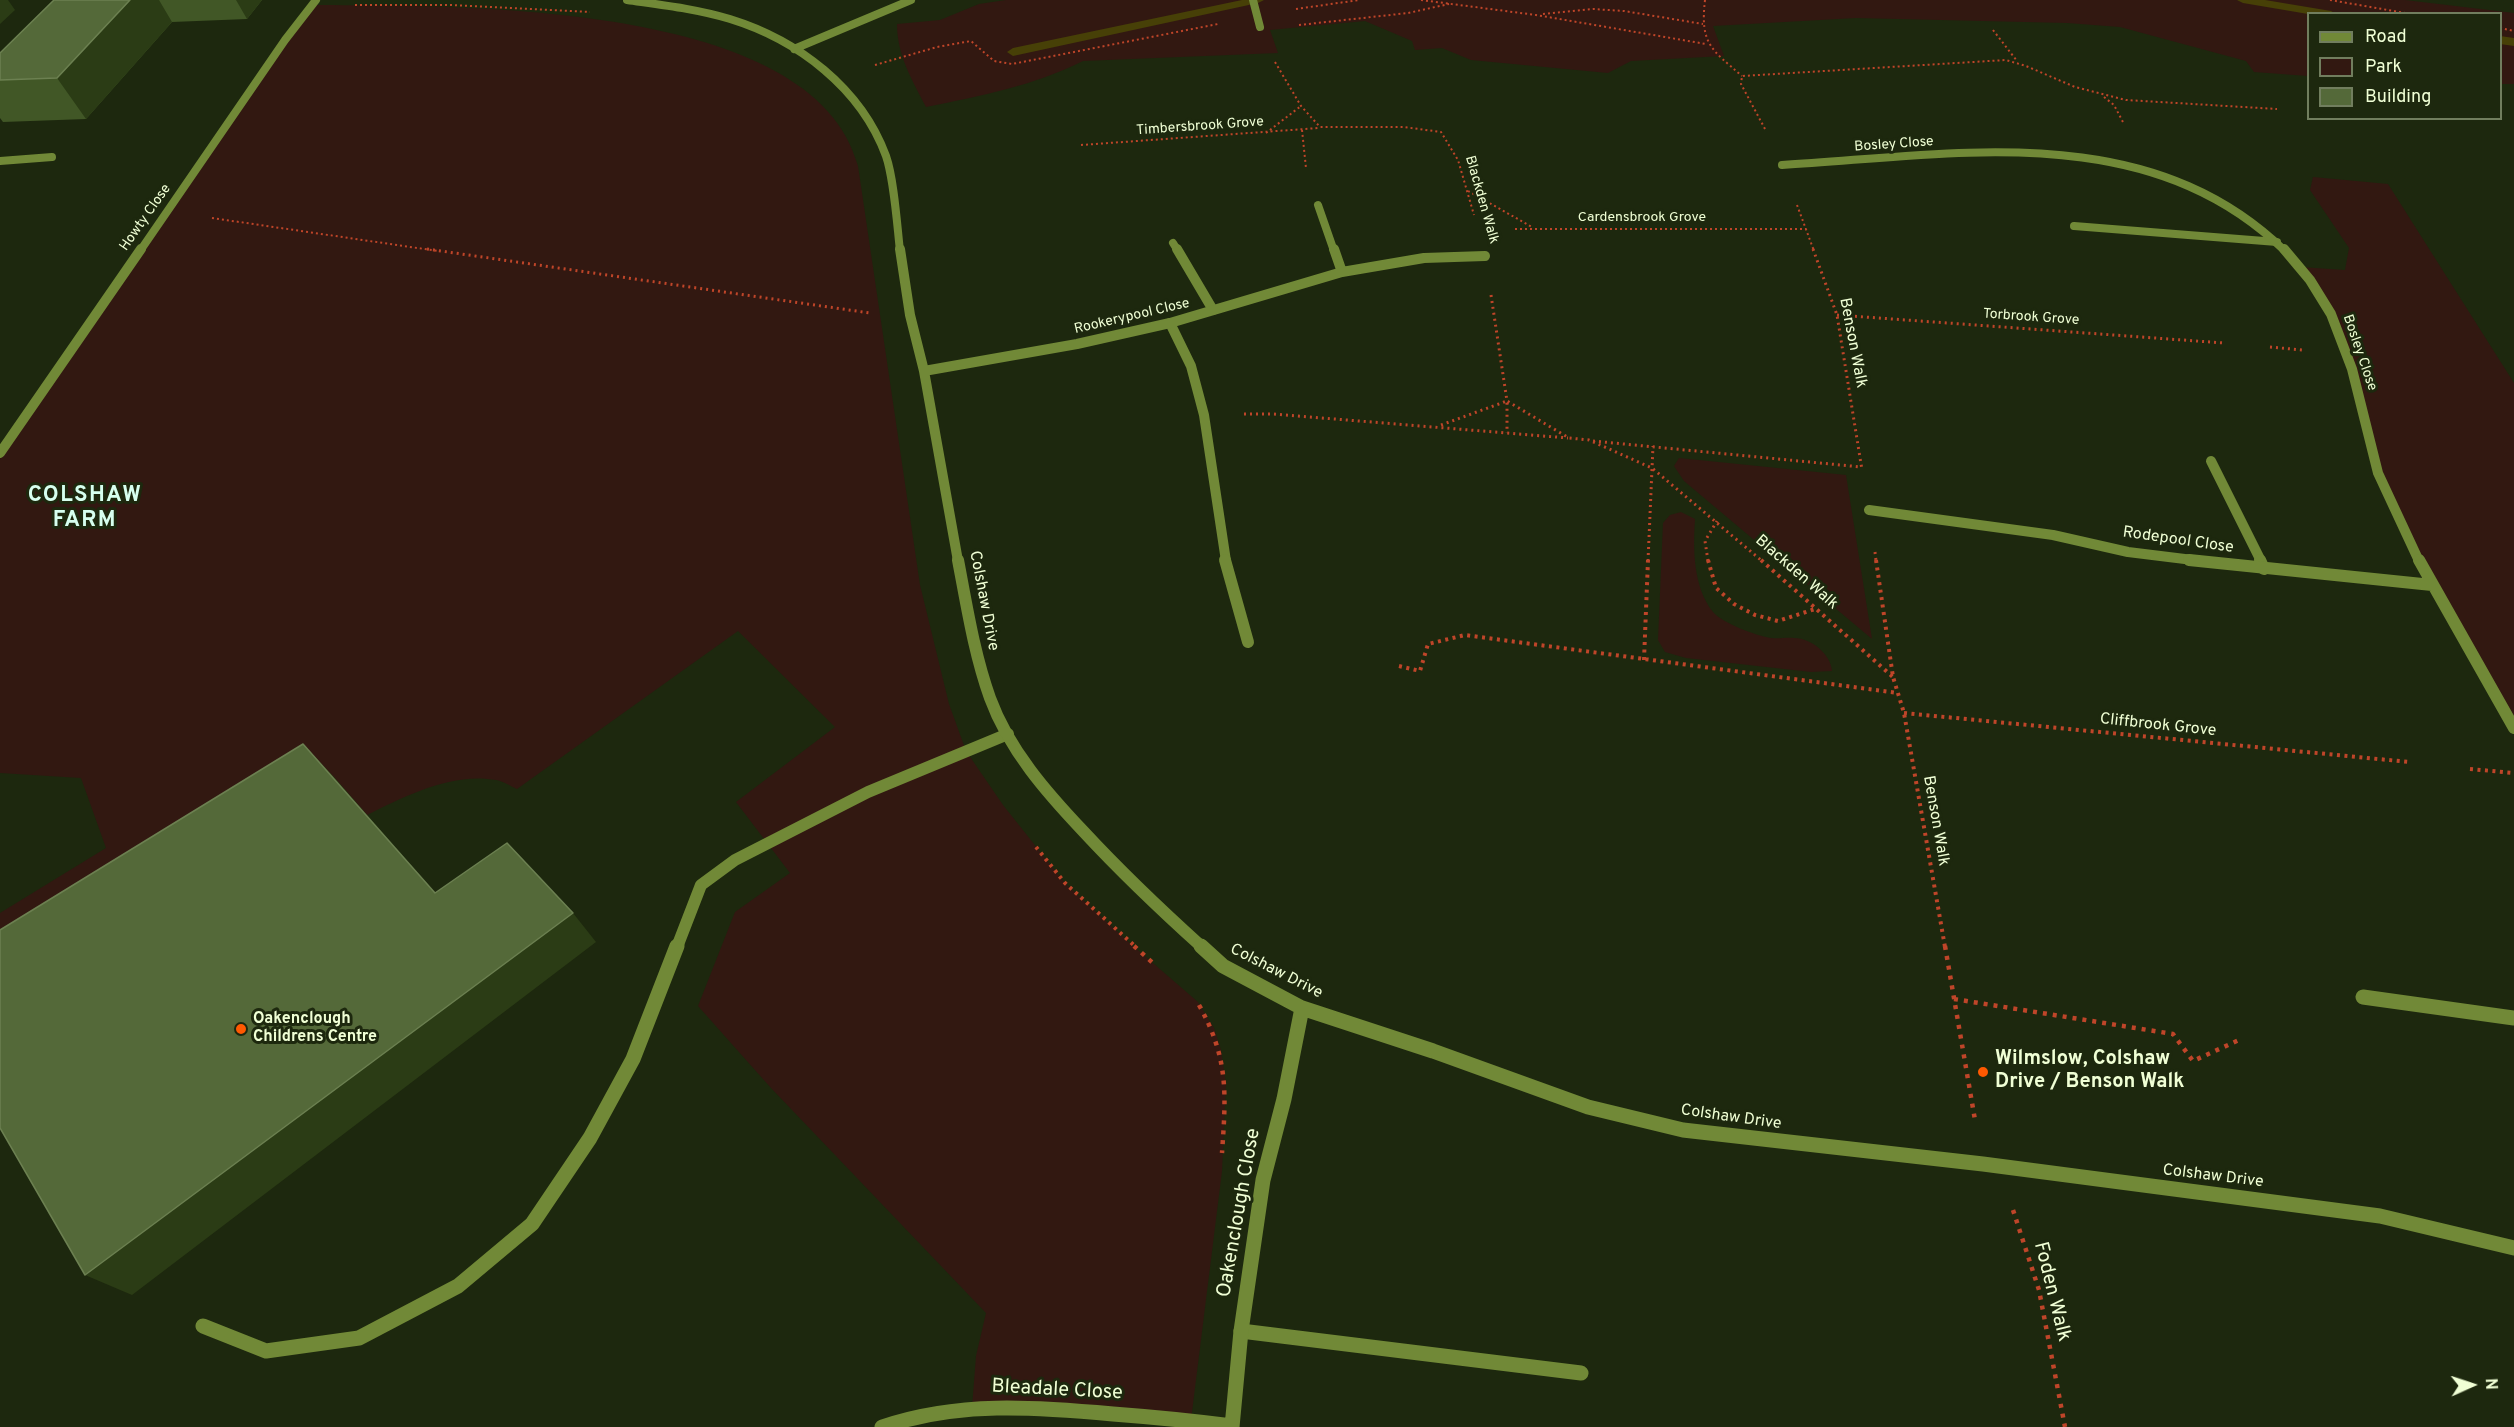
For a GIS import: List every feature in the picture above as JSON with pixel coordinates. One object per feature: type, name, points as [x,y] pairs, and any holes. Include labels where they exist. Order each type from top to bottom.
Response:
[{"type":"street","name":"Colshaw Drive","points":[[627,0],[699,12],[744,24],[794,49],[833,76],[868,116],[880,138],[891,182],[910,315],[924,371],[974,648],[991,700],[1008,735],[1043,788],[1139,891],[1223,966],[1302,1008],[1433,1051],[1588,1107],[1683,1130],[1983,1164],[2380,1216],[2514,1248]]},
{"type":"street","points":[[794,49],[911,0]]},
{"type":"street","points":[[1253,0],[1260,27]]},
{"type":"street","name":"Howty Close","points":[[0,453],[285,40],[314,3]]},
{"type":"street","name":"Bosley Close","points":[[1782,165],[1990,152],[2056,153],[2158,173],[2225,202],[2277,242],[2326,301],[2348,354],[2378,473],[2432,585],[2514,728]]},
{"type":"street","points":[[0,161],[51,157]]},
{"type":"street","points":[[1318,205],[1342,272]]},
{"type":"street","points":[[2074,226],[2277,242]]},
{"type":"street","points":[[1173,243],[1213,310]]},
{"type":"street","name":"Rookerypool Close","points":[[924,371],[1077,344],[1170,323],[1342,272],[1424,258],[1485,256]]},
{"type":"street","points":[[1170,323],[1191,366],[1204,415],[1222,548],[1248,642]]},
{"type":"street","points":[[2211,461],[2248,532],[2264,569]]},
{"type":"street","name":"Rodepool Close","points":[[1869,510],[2053,535],[2128,552],[2264,569],[2432,585]]},
{"type":"street","points":[[203,1326],[266,1350],[359,1338],[458,1286],[532,1224],[590,1138],[633,1059],[701,885],[735,860],[868,792],[1008,735]]},
{"type":"street","points":[[2363,997],[2514,1018]]},
{"type":"street","name":"Oakenclough Close","points":[[1232,1426],[1241,1331],[1263,1180],[1284,1099],[1302,1008]]},
{"type":"street","points":[[1241,1331],[1581,1373]]},
{"type":"street","name":"Bleadale Close","points":[[882,1427],[900,1420],[972,1408],[1047,1408],[1232,1426]]},
{"type":"path","points":[[1292,9],[1359,0]]},
{"type":"path","points":[[1421,0],[1536,15],[1706,44],[1742,76],[1983,61],[2017,61],[2057,80],[2103,96],[2126,100],[2277,109]]},
{"type":"path","points":[[1706,0],[1703,24],[1706,44]]},
{"type":"path","points":[[2330,0],[2399,12]]},
{"type":"path","points":[[314,3],[451,5],[593,12]]},
{"type":"path","points":[[1320,127],[1313,122],[1301,106],[1271,55],[1260,27],[1408,13],[1449,4]]},
{"type":"path","points":[[1536,15],[1593,9],[1624,11],[1703,24]]},
{"type":"path","points":[[833,76],[937,47],[971,41],[993,62],[1012,64],[1224,23]]},
{"type":"path","points":[[1993,30],[2017,61]]},
{"type":"path","name":"Benson Walk","points":[[1742,76],[1741,84],[1782,165],[1837,315],[1869,510],[1893,677],[1904,713],[1983,1164]]},
{"type":"path","points":[[1265,133],[1301,106]]},
{"type":"path","name":"Timbersbrook Grove","points":[[1081,146],[1320,127]]},
{"type":"path","name":"Blackden Walk","points":[[1320,127],[1404,127],[1441,132],[1449,141],[1468,190],[1485,256],[1507,401],[1507,433]]},
{"type":"path","points":[[1468,190],[1535,229]]},
{"type":"path","points":[[167,211],[878,314],[910,315]]},
{"type":"path","name":"Cardensbrook Grove","points":[[1478,228],[1806,229]]},
{"type":"path","name":"Torbrook Grove","points":[[1837,315],[2224,343]]},
{"type":"path","name":"Blackden Walk","points":[[1437,426],[1507,401]]},
{"type":"path","name":"Blackden Walk","points":[[1507,401],[1569,438]]},
{"type":"path","name":"Blackden Walk","points":[[1204,415],[1273,414],[1437,426],[1861,467]]},
{"type":"path","name":"Blackden Walk","points":[[1589,440],[1652,468],[1717,521],[1893,677]]},
{"type":"path","points":[[1644,660],[1653,446]]},
{"type":"path","points":[[1717,521],[1705,541],[1709,567],[1716,588],[1734,604],[1755,615],[1779,621],[1816,609]]},
{"type":"path","points":[[1399,666],[1420,671],[1428,644],[1465,635],[1898,693]]},
{"type":"path","name":"Cliffbrook Grove","points":[[1904,713],[2409,762]]},
{"type":"path","points":[[2470,769],[2514,773]]},
{"type":"path","points":[[1030,839],[1065,883],[1156,966]]},
{"type":"path","points":[[1954,999],[2173,1034],[2193,1061],[2239,1040]]},
{"type":"path","points":[[1197,1002],[1214,1028],[1221,1050],[1226,1084],[1221,1171],[1263,1180]]},
{"type":"path","name":"Foden Walk","points":[[1999,1167],[2039,1290],[2065,1427]]},
{"type":"green space","points":[[1006,0],[2405,0],[2514,13],[2514,84],[2502,84],[2502,12],[2307,12],[2307,76],[2254,72],[2246,61],[2120,27],[2067,23],[1856,18],[1713,26],[1724,56],[1631,61],[1608,73],[1471,60],[1442,48],[1415,50],[1412,41],[1365,21],[1270,30],[1278,53],[1083,61],[1026,84],[926,107],[902,57],[897,24],[940,20],[979,4]]},
{"type":"green space","points":[[312,5],[453,7],[538,13],[624,24],[705,42],[775,71],[828,111],[858,166],[920,585],[949,704],[966,751],[1003,805],[1065,883],[1198,1002],[1214,1028],[1221,1050],[1226,1084],[1222,1171],[1191,1420],[972,1408],[976,1356],[986,1313],[771,1088],[698,1006],[735,912],[790,873],[736,802],[835,727],[738,631],[517,789],[496,780],[463,779],[413,793],[367,815],[333,776],[0,986],[0,913],[106,848],[81,778],[0,773],[0,453]]},
{"type":"green space","points":[[2313,177],[2388,184],[2514,383],[2514,728],[2432,585],[2378,473],[2348,354],[2300,267],[2345,270],[2349,248],[2310,190]]},
{"type":"green space","points":[[1679,458],[1846,475],[1872,639],[1684,481],[1674,466]]},
{"type":"green space","points":[[1681,512],[1695,519],[1694,543],[1698,579],[1706,602],[1713,612],[1732,625],[1757,635],[1801,639],[1814,644],[1828,659],[1832,671],[1811,672],[1686,658],[1665,652],[1658,640],[1663,523],[1670,515]]},
{"type":"building","points":[[54,0],[130,0],[57,78],[0,80],[0,53]]},
{"type":"building","name":"Oakenclough Childrens Centre","points":[[303,744],[435,893],[507,843],[573,913],[85,1275],[0,1128],[0,930]]},
{"type":"waterway","points":[[1013,52],[1258,0]]},
{"type":"waterway","points":[[2243,0],[2318,12]]},
{"type":"waterway","points":[[2502,40],[2514,42]]},
{"type":"place","name":"Oakenclough Childrens Centre","points":[[241,1029]]},
{"type":"place","name":"Wilmslow, Colshaw Drive / Benson Walk","points":[[1983,1072]]},
{"type":"district","name":"COLSHAW FARM","points":[[85,510]]}]
